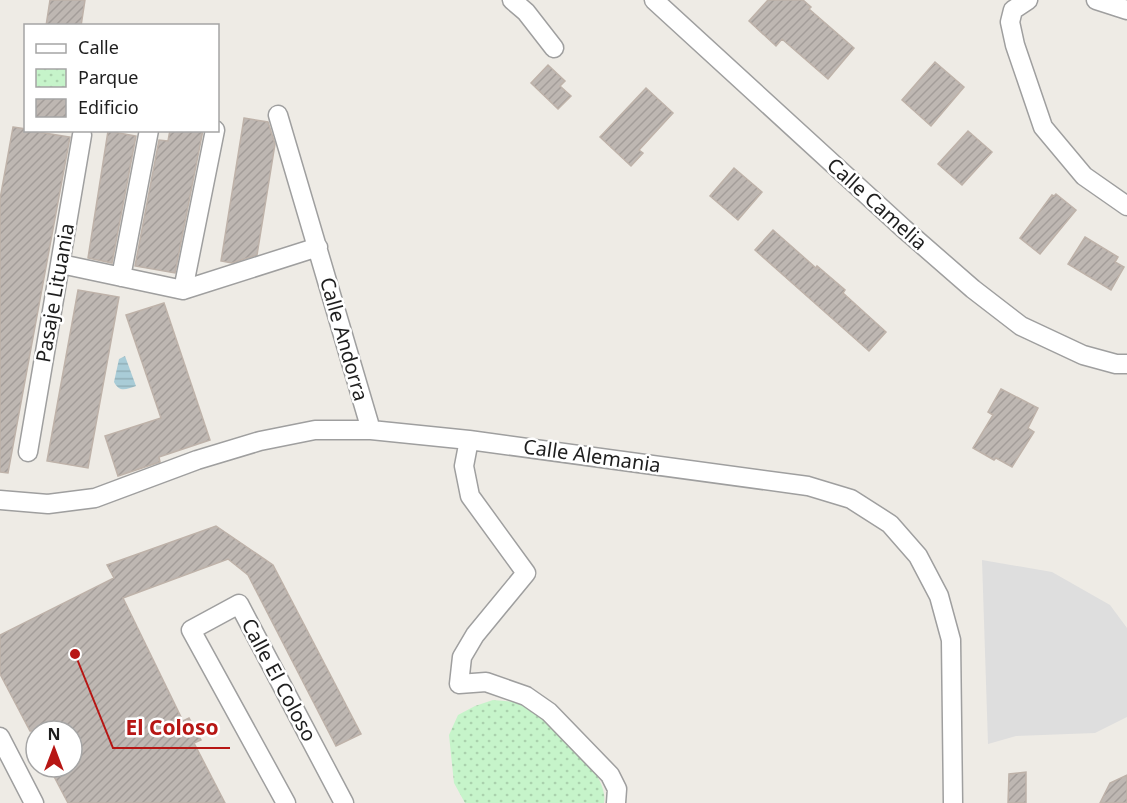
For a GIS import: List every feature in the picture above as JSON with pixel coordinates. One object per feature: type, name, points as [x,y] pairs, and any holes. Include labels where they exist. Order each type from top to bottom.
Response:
[{"type":"street","points":[[512,0],[526,12],[554,48]]},
{"type":"street","name":"Calle Camelia","points":[[654,0],[903,228],[973,289],[1021,326],[1083,356],[1116,364],[1127,364]]},
{"type":"street","points":[[1028,0],[1014,10],[1010,22],[1015,45],[1043,127],[1084,176],[1127,206]]},
{"type":"street","points":[[1096,0],[1127,10]]},
{"type":"street","name":"Calle Andorra","points":[[278,115],[371,430]]},
{"type":"street","points":[[121,277],[149,132]]},
{"type":"street","points":[[183,290],[215,132]]},
{"type":"street","name":"Pasaje Lituania","points":[[28,452],[82,135]]},
{"type":"street","points":[[61,264],[183,290],[318,247]]},
{"type":"street","name":"Calle Alemania","points":[[0,500],[48,504],[95,498],[197,460],[260,441],[315,430],[371,430],[469,440],[808,486],[852,499],[890,524],[918,556],[939,596],[951,640],[953,803]]},
{"type":"street","points":[[469,440],[464,466],[470,496],[526,573],[476,635],[462,657],[459,684],[486,682],[526,696],[549,712],[610,775],[616,789],[616,803]]},
{"type":"street","name":"Calle El Coloso","points":[[286,803],[191,630],[239,604],[344,803]]},
{"type":"street","points":[[0,737],[34,803]]},
{"type":"green space","points":[[493,700],[525,705],[563,734],[598,777],[604,803],[465,803],[454,783],[449,735],[458,715]]},
{"type":"shaded area","points":[[982,560],[1052,572],[1110,605],[1127,628],[1127,717],[1095,733],[1016,736],[988,744]]},
{"type":"water","points":[[125,356],[136,386],[124,389],[119,388],[114,382],[119,359]]},
{"type":"building","points":[[50,0],[85,0],[81,24],[46,24]]},
{"type":"building","points":[[768,0],[803,0],[811,7],[809,9],[854,48],[828,79],[782,39],[776,46],[749,21]]},
{"type":"building","points":[[935,62],[964,87],[931,126],[902,100]]},
{"type":"building","points":[[548,65],[565,81],[560,86],[571,96],[558,109],[531,83]]},
{"type":"building","points":[[646,88],[673,113],[639,150],[643,153],[631,166],[600,137]]},
{"type":"building","points":[[244,118],[268,122],[275,144],[257,255],[232,263],[221,261]]},
{"type":"building","points":[[13,127],[24,129],[24,132],[70,137],[8,473],[0,472],[0,199]]},
{"type":"building","points":[[968,131],[992,152],[962,185],[938,164]]},
{"type":"building","points":[[108,132],[136,136],[112,263],[88,258]]},
{"type":"building","points":[[170,132],[203,132],[175,273],[135,266],[159,140],[168,141]]},
{"type":"building","points":[[734,168],[762,192],[738,220],[710,196]]},
{"type":"building","points":[[1056,194],[1076,210],[1040,254],[1020,238],[1052,195]]},
{"type":"building","points":[[773,230],[845,290],[843,293],[886,332],[869,351],[755,250]]},
{"type":"building","points":[[1085,237],[1118,257],[1115,262],[1124,267],[1111,290],[1068,264]]},
{"type":"building","points":[[78,290],[119,297],[88,468],[47,461]]},
{"type":"building","points":[[164,303],[210,440],[159,457],[160,462],[118,476],[105,436],[161,418],[126,315]]},
{"type":"building","points":[[1001,389],[1038,408],[1028,428],[1034,432],[1012,467],[973,448],[993,415],[988,412]]},
{"type":"building","points":[[216,526],[273,565],[361,734],[336,746],[248,575],[228,559],[123,598],[183,721],[189,718],[201,740],[194,743],[225,803],[68,803],[55,779],[84,779],[84,719],[24,720],[0,674],[0,635],[114,578],[107,565]]},
{"type":"building","points":[[1026,772],[1026,803],[1008,803],[1009,774]]},
{"type":"building","points":[[1127,775],[1127,803],[1100,803],[1110,783]]},
{"type":"place","name":"El Coloso","points":[[75,654]]}]
